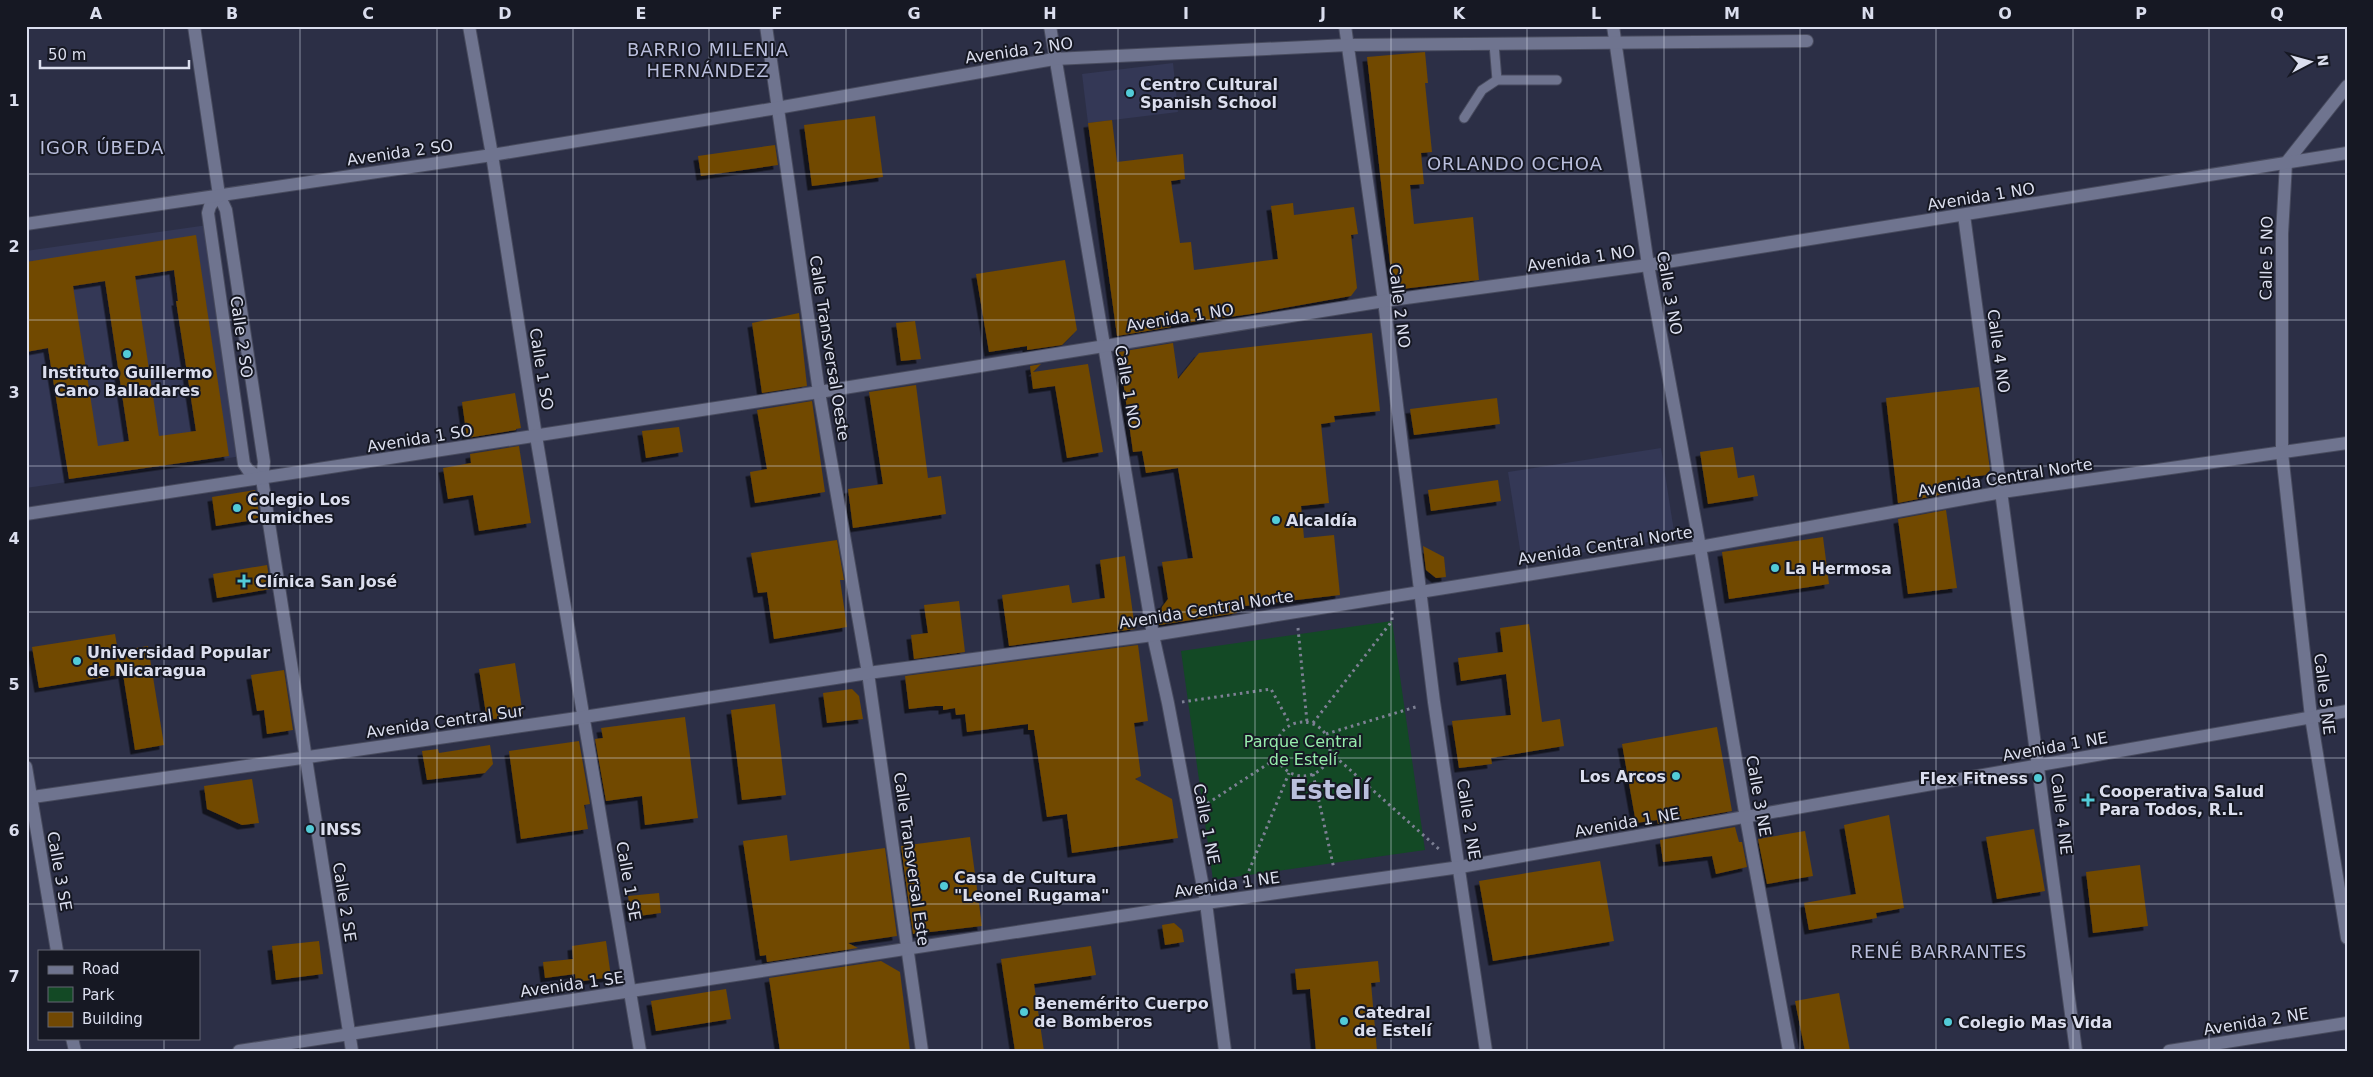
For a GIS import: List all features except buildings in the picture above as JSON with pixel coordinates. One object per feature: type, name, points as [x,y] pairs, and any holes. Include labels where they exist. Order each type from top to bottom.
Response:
[{"type":"street","name":"Calle 2 SO","points":[[194,26],[219,195],[226,210],[264,462],[262,479],[307,758]]},
{"type":"street","name":"Calle 1 SO","points":[[469,26],[584,717]]},
{"type":"street","name":"Calle Transversal Oeste","points":[[766,26],[819,392],[868,673]]},
{"type":"street","name":"Calle 1 NO","points":[[1050,26],[1054,59],[1152,635]]},
{"type":"street","name":"Calle 2 NO","points":[[1345,26],[1384,302],[1420,591]]},
{"type":"street","name":"Calle 3 NO","points":[[1613,26],[1648,265],[1700,547]]},
{"type":"street","name":"Avenida 2 NO","points":[[777,108],[1054,59],[1348,45],[1615,44],[1807,40]]},
{"type":"street","points":[[2286,163],[2347,86]]},
{"type":"street","name":"Avenida 2 SO","points":[[26,224],[492,156],[777,108]]},
{"type":"street","name":"Avenida 1 NO","points":[[819,392],[1104,345],[1384,302],[1648,265],[2347,153]]},
{"type":"street","name":"Calle 5 NO","points":[[2282,452],[2282,234],[2286,163]]},
{"type":"street","name":"Calle 2 SO","points":[[219,195],[210,206],[208,214],[244,464],[248,470],[262,479]]},
{"type":"street","name":"Calle 4 NO","points":[[1964,215],[2002,492]]},
{"type":"street","name":"Avenida 1 SO","points":[[26,514],[819,392]]},
{"type":"street","name":"Avenida Central Norte","points":[[868,673],[1152,635],[1700,547],[2002,492],[2347,443]]},
{"type":"street","name":"Calle 5 NE","points":[[2282,452],[2311,717],[2347,938]]},
{"type":"street","name":"Calle 4 NE","points":[[2002,492],[2076,1051]]},
{"type":"street","name":"Calle 3 NE","points":[[1700,547],[1788,1051]]},
{"type":"street","name":"Calle 2 NE","points":[[1420,591],[1434,702],[1486,1051]]},
{"type":"street","name":"Calle 1 NE","points":[[1152,635],[1168,704],[1188,817],[1206,903],[1225,1051]]},
{"type":"street","name":"Avenida Central Sur","points":[[28,798],[584,717],[868,673]]},
{"type":"street","name":"Calle Transversal Este","points":[[868,673],[909,949],[922,1051]]},
{"type":"street","name":"Avenida 1 NE","points":[[909,949],[1206,903],[1460,868],[2347,711]]},
{"type":"street","name":"Calle 1 SE","points":[[584,717],[632,992],[640,1051]]},
{"type":"street","name":"Calle 2 SE","points":[[307,758],[352,1051]]},
{"type":"street","name":"Calle 3 SE","points":[[26,767],[28,798],[57,950]]},
{"type":"street","name":"Avenida 1 SE","points":[[239,1051],[909,949]]},
{"type":"street","name":"Avenida 2 NE","points":[[2169,1051],[2347,1023]]},
{"type":"lane","points":[[1494,44],[1497,80]]},
{"type":"lane","points":[[1464,118],[1482,90],[1497,80],[1557,80]]},
{"type":"path","points":[[1313,723],[1392,621],[1391,597]]},
{"type":"path","points":[[1296,612],[1307,722]]},
{"type":"path","points":[[1168,704],[1271,690],[1290,724]]},
{"type":"path","points":[[1326,734],[1434,702]]},
{"type":"path","points":[[1330,752],[1324,765],[1313,774],[1305,776],[1289,772],[1277,758],[1276,743],[1278,735],[1290,724],[1313,723],[1326,734],[1330,752],[1460,868]]},
{"type":"path","points":[[1188,817],[1277,758]]},
{"type":"path","points":[[1238,899],[1289,772]]},
{"type":"path","points":[[1313,774],[1337,886]]},
{"type":"shaded area","name":"Centro Cultural Spanish School","points":[[1173,63],[1178,112],[1088,123],[1082,74]]},
{"type":"shaded area","name":"Instituto Guillermo Cano Balladares","points":[[208,225],[242,456],[26,488],[26,251]]},
{"type":"shaded area","points":[[1661,448],[1675,538],[1522,562],[1508,472]]},
{"type":"green space","name":"Parque Central de Estelí","points":[[1392,621],[1425,850],[1213,880],[1181,651]]},
{"type":"place","name":"Centro Cultural Spanish School","points":[[1130,93]]},
{"type":"place","name":"Instituto Guillermo Cano Balladares","points":[[127,354]]},
{"type":"place","name":"Colegio Los Cumiches","points":[[237,508]]},
{"type":"place","name":"Alcaldía","points":[[1276,520]]},
{"type":"place","name":"La Hermosa","points":[[1775,568]]},
{"type":"place","name":"Clínica San José","points":[[244,581]]},
{"type":"place","name":"Universidad Popular de Nicaragua","points":[[77,661]]},
{"type":"place","name":"Los Arcos","points":[[1676,776]]},
{"type":"place","name":"Flex Fitness","points":[[2038,778]]},
{"type":"place","name":"Cooperativa Salud Para Todos, R.L.","points":[[2088,800]]},
{"type":"place","name":"INSS","points":[[310,829]]},
{"type":"place","name":"Casa de Cultura \"Leonel Rugama\"","points":[[944,886]]},
{"type":"place","name":"Benemérito Cuerpo de Bomberos","points":[[1024,1012]]},
{"type":"place","name":"Catedral de Estelí","points":[[1344,1021]]},
{"type":"place","name":"Colegio Mas Vida","points":[[1948,1022]]},
{"type":"district","name":"BARRIO MILENIA HERNÁNDEZ","points":[[708,60]]},
{"type":"district","name":"IGOR ÚBEDA","points":[[102,148]]},
{"type":"district","name":"ORLANDO OCHOA","points":[[1515,164]]},
{"type":"district","name":"Estelí","points":[[1330,790]]},
{"type":"district","name":"RENÉ BARRANTES","points":[[1939,952]]}]
